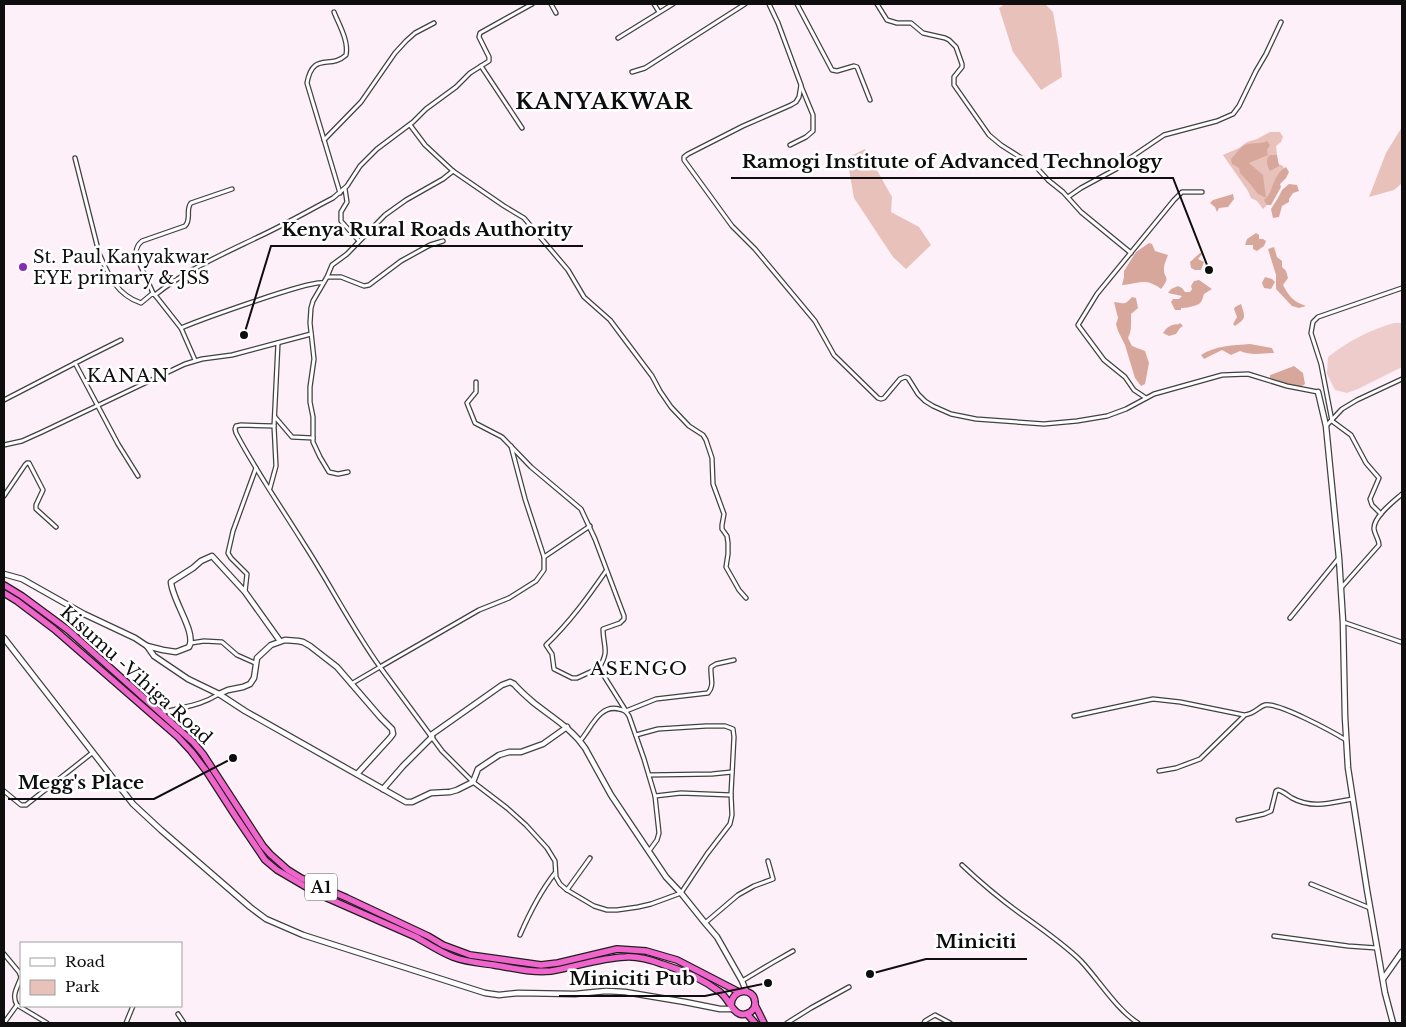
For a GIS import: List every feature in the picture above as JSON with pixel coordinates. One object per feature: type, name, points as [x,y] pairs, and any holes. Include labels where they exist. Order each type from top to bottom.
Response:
[{"type":"highway","name":"Kisumu -Vihiga Road","points":[[4,585],[68,630],[193,742],[203,754],[256,837],[270,854],[288,870],[312,884],[347,898],[444,945],[470,955],[541,965],[558,963],[617,949],[646,951],[677,960],[739,992]]},
{"type":"highway","name":"Kisumu -Vihiga Road","points":[[4,593],[54,628],[178,737],[207,772],[265,860],[301,885],[416,937],[434,948],[468,962],[532,972],[557,970],[626,957],[643,958],[694,977],[722,992],[732,1007]]},
{"type":"highway","points":[[732,1007],[733,997],[739,992],[746,991],[754,998],[755,1005],[764,1023]]},
{"type":"highway","name":"A1","points":[[751,1020],[750,1012],[755,1005]]},
{"type":"highway","name":"A1","points":[[732,1007],[739,1014],[751,1020]]},
{"type":"street","points":[[74,158],[99,253],[112,281],[119,290],[131,300],[141,303],[202,265],[271,231],[340,193],[367,158],[410,125],[426,109],[456,88],[470,73],[490,59],[479,37],[480,32],[532,4]]},
{"type":"street","points":[[551,4],[556,13]]},
{"type":"street","points":[[654,4],[659,12]]},
{"type":"street","points":[[618,38],[673,4]]},
{"type":"street","points":[[632,72],[645,68],[745,4]]},
{"type":"street","points":[[769,4],[813,115],[813,131],[790,145]]},
{"type":"street","points":[[797,4],[832,70],[837,71],[854,66],[857,67],[870,100]]},
{"type":"street","points":[[877,4],[888,20],[897,23],[911,23],[923,33],[949,40],[956,47],[962,64],[962,67],[954,76],[954,85],[989,135],[1037,168],[1081,212],[1131,253]]},
{"type":"street","points":[[334,12],[345,39],[346,55],[339,60],[324,62],[315,66],[310,73],[307,83],[340,193]]},
{"type":"street","points":[[1068,197],[1116,169],[1164,135],[1232,114],[1239,106],[1281,22]]},
{"type":"street","points":[[324,140],[362,102],[406,40],[434,23]]},
{"type":"street","points":[[481,66],[522,128]]},
{"type":"street","points":[[801,86],[799,98],[796,102],[711,141],[688,154],[684,160],[732,226],[815,321],[834,355],[878,398],[882,399],[900,379],[905,377],[908,378],[925,401],[952,414],[976,419],[1044,424],[1107,416],[1126,409],[1154,394],[1211,377],[1241,373],[1286,386],[1318,392],[1326,426],[1339,558],[1348,768],[1377,948],[1394,1023]]},
{"type":"street","points":[[410,125],[425,145],[453,171],[524,218],[568,270],[584,297],[610,320],[652,376],[671,407],[689,426],[703,435],[712,458],[713,484],[724,514],[722,529],[728,543],[726,567],[739,590],[746,598]]},
{"type":"street","points":[[348,472],[338,474],[329,472],[315,448],[310,402],[314,359],[310,323],[311,304],[332,265],[343,258],[395,208],[453,171]]},
{"type":"street","points":[[195,360],[181,328],[154,294],[135,253],[142,241],[185,226],[189,220],[189,206],[191,203],[232,189]]},
{"type":"street","points":[[344,189],[347,202],[341,212],[341,221],[359,241]]},
{"type":"street","points":[[1146,398],[1134,390],[1125,377],[1104,360],[1078,326],[1079,322],[1097,294],[1181,193],[1202,192]]},
{"type":"street","points":[[327,277],[340,277],[364,286],[369,285],[401,261],[430,245],[443,241]]},
{"type":"street","points":[[181,328],[286,292],[318,282],[323,283]]},
{"type":"street","points":[[1381,514],[1372,506],[1370,499],[1379,478],[1366,463],[1351,435],[1332,421],[1321,364],[1311,332],[1313,322],[1318,318],[1402,288]]},
{"type":"street","points":[[4,445],[22,441],[195,360],[232,355],[311,334]]},
{"type":"street","points":[[4,400],[121,340]]},
{"type":"street","points":[[270,489],[276,466],[274,417],[278,342]]},
{"type":"street","points":[[75,363],[118,444],[138,476]]},
{"type":"street","points":[[1326,426],[1342,410],[1357,400],[1402,378]]},
{"type":"street","points":[[476,382],[476,392],[467,403],[473,421],[502,437],[531,467],[581,509],[590,526],[607,570],[617,596],[623,613],[624,619],[620,623],[603,629],[606,653],[599,668],[581,678],[572,678],[554,669],[552,654],[546,646],[565,627],[607,570]]},
{"type":"street","points":[[274,417],[292,437],[313,438]]},
{"type":"street","points":[[274,426],[241,425],[236,426],[235,429],[256,468],[362,642],[442,751],[473,782],[507,808],[539,839],[554,858],[556,877],[560,884],[566,890],[594,906],[607,910],[626,910],[651,904],[682,893],[712,847],[728,827],[732,814],[734,731],[731,727],[706,726],[658,730],[636,735]]},
{"type":"street","points":[[351,684],[478,610],[510,598],[536,580],[544,570],[544,557],[525,499],[511,446]]},
{"type":"street","points":[[4,496],[24,465],[29,463],[43,490],[36,509],[56,527]]},
{"type":"street","points":[[245,592],[248,574],[228,553],[233,531],[256,468]]},
{"type":"street","points":[[1341,588],[1379,545],[1374,527],[1381,514],[1402,494]]},
{"type":"street","points":[[544,557],[590,526]]},
{"type":"street","points":[[191,642],[188,628],[170,585],[171,581],[212,556],[245,592],[280,641]]},
{"type":"street","points":[[1290,618],[1339,558]]},
{"type":"street","points":[[4,574],[22,579],[84,614],[135,638],[147,646],[154,656],[188,679],[219,694],[245,711],[406,802],[410,803],[431,793],[450,792],[473,782],[478,769],[501,753],[521,752],[543,744],[567,727]]},
{"type":"street","points":[[1343,622],[1401,642]]},
{"type":"street","points":[[4,638],[133,804],[236,897],[266,918],[303,935],[485,994],[625,992],[720,1009],[732,1007]]},
{"type":"street","points":[[147,646],[176,652],[186,649],[191,642],[204,640],[222,642],[237,655],[255,663]]},
{"type":"street","points":[[162,714],[174,709],[198,705],[228,690],[250,684],[255,674],[257,658],[264,651],[280,641],[298,640],[310,646],[337,667],[393,732],[390,738],[357,774]]},
{"type":"street","points":[[580,741],[605,710],[611,708],[626,711],[656,698],[708,693],[712,689],[711,667],[734,660]]},
{"type":"street","points":[[599,668],[629,716],[655,796],[659,833],[657,840],[649,851]]},
{"type":"street","points":[[383,789],[431,736],[502,685],[510,682],[514,684],[535,703],[567,727],[580,741],[611,795],[666,877],[682,893],[717,937],[746,991]]},
{"type":"street","points":[[1074,716],[1154,699],[1180,702],[1244,715],[1252,714],[1266,705],[1274,706],[1322,726],[1346,740]]},
{"type":"street","points":[[1159,771],[1176,768],[1200,759],[1244,715]]},
{"type":"street","points":[[4,791],[21,805],[26,805],[92,753]]},
{"type":"street","points":[[649,775],[732,772]]},
{"type":"street","points":[[1238,820],[1271,811],[1276,790],[1312,805],[1352,799]]},
{"type":"street","points":[[655,796],[681,793],[731,795]]},
{"type":"street","points":[[566,890],[590,858]]},
{"type":"street","points":[[704,923],[738,895],[754,886],[773,880],[768,861]]},
{"type":"street","points":[[962,865],[1000,898],[1080,960],[1131,1019],[1138,1023]]},
{"type":"street","points":[[520,935],[542,890],[556,872]]},
{"type":"street","points":[[1311,884],[1370,908]]},
{"type":"street","points":[[1274,936],[1377,948]]},
{"type":"street","points":[[742,981],[793,952]]},
{"type":"street","points":[[1383,980],[1402,952]]},
{"type":"street","points":[[4,954],[20,974]]},
{"type":"street","points":[[20,980],[14,995],[14,1000],[20,1007]]},
{"type":"street","points":[[787,1023],[849,987]]},
{"type":"street","points":[[4,1023],[17,1005]]},
{"type":"street","points":[[20,1007],[47,1023]]},
{"type":"street","points":[[126,1023],[133,1007]]},
{"type":"street","points":[[178,1014],[184,1023]]},
{"type":"street","points":[[924,1023],[924,1021],[935,1014],[950,1023]]},
{"type":"green space","points":[[1005,4],[1045,4],[1053,12],[1062,77],[1041,90],[1013,52],[999,8]]},
{"type":"green space","points":[[1402,127],[1402,183],[1394,190],[1369,197],[1386,153]]},
{"type":"green space","points":[[1270,132],[1280,132],[1283,137],[1276,146],[1277,155],[1274,158],[1275,162],[1283,166],[1286,172],[1271,201],[1263,209],[1257,201],[1251,198],[1223,155]]},
{"type":"green space","points":[[865,149],[892,197],[891,212],[919,227],[931,245],[906,269],[893,257],[854,198],[847,158]]},
{"type":"shaded area","points":[[1267,141],[1270,145],[1267,150],[1268,155],[1249,163],[1263,175],[1266,198],[1258,194],[1240,173],[1239,168],[1232,164],[1231,159],[1243,146]]},
{"type":"shaded area","points":[[1270,155],[1277,155],[1279,166],[1270,171],[1267,159]]},
{"type":"shaded area","points":[[1286,167],[1289,172],[1286,178],[1280,184],[1281,187],[1271,205],[1267,205],[1264,200],[1270,193],[1278,175]]},
{"type":"shaded area","points":[[1289,184],[1297,185],[1299,191],[1293,193],[1289,202],[1282,206],[1279,217],[1273,218],[1271,209],[1282,190]]},
{"type":"shaded area","points":[[1233,194],[1234,199],[1228,207],[1219,208],[1217,212],[1210,203],[1213,200]]},
{"type":"shaded area","points":[[1256,233],[1259,235],[1259,239],[1266,241],[1264,246],[1257,251],[1253,249],[1253,245],[1245,245],[1247,239]]},
{"type":"shaded area","points":[[1149,243],[1152,244],[1155,251],[1168,255],[1164,266],[1167,279],[1164,285],[1161,289],[1146,282],[1122,285],[1124,271],[1136,252]]},
{"type":"shaded area","points":[[1274,247],[1277,257],[1282,261],[1282,267],[1286,271],[1288,278],[1283,285],[1292,298],[1306,306],[1299,308],[1292,306],[1276,289],[1276,275],[1268,249]]},
{"type":"shaded area","points":[[1200,253],[1203,253],[1198,259],[1204,262],[1201,270],[1195,270],[1191,268],[1190,262]]},
{"type":"shaded area","points":[[1265,277],[1275,282],[1271,289],[1264,288],[1262,283]]},
{"type":"shaded area","points":[[1199,280],[1212,289],[1204,294],[1199,304],[1175,310],[1171,302],[1173,299],[1179,299],[1182,296],[1168,293],[1171,289],[1178,286],[1185,292],[1190,292],[1194,281]]},
{"type":"shaded area","points":[[1132,297],[1136,298],[1138,308],[1131,314],[1131,329],[1128,338],[1132,346],[1145,351],[1149,363],[1145,384],[1141,386],[1135,378],[1125,345],[1116,324],[1118,318],[1114,302],[1124,303]]},
{"type":"shaded area","points":[[1241,304],[1244,317],[1235,326],[1233,324],[1237,317],[1234,309]]},
{"type":"shaded area","points":[[1180,323],[1183,326],[1176,334],[1169,336],[1163,333],[1169,327]]},
{"type":"shaded area","points":[[1394,323],[1402,323],[1402,367],[1347,393],[1335,390],[1327,374],[1328,357],[1360,337]]},
{"type":"shaded area","points":[[1250,344],[1272,348],[1274,353],[1253,354],[1240,351],[1231,355],[1222,350],[1204,359],[1201,355],[1218,348]]},
{"type":"shaded area","points":[[1294,366],[1303,373],[1305,384],[1299,386],[1270,378],[1270,375]]},
{"type":"place","name":"St. Paul Kanyakwar EYE primary & JSS","points":[[23,267]]},
{"type":"place","name":"Ramogi Institute of Advanced Technology","points":[[1209,270]]},
{"type":"place","name":"Kenya Rural Roads Authority","points":[[244,335]]},
{"type":"place","name":"Megg's Place","points":[[233,758]]},
{"type":"place","name":"Miniciti","points":[[870,974]]},
{"type":"place","name":"Miniciti Pub","points":[[768,983]]},
{"type":"district","name":"KANYAKWAR","points":[[604,101]]},
{"type":"district","name":"KANAN","points":[[128,375]]},
{"type":"district","name":"ASENGO","points":[[639,668]]}]
